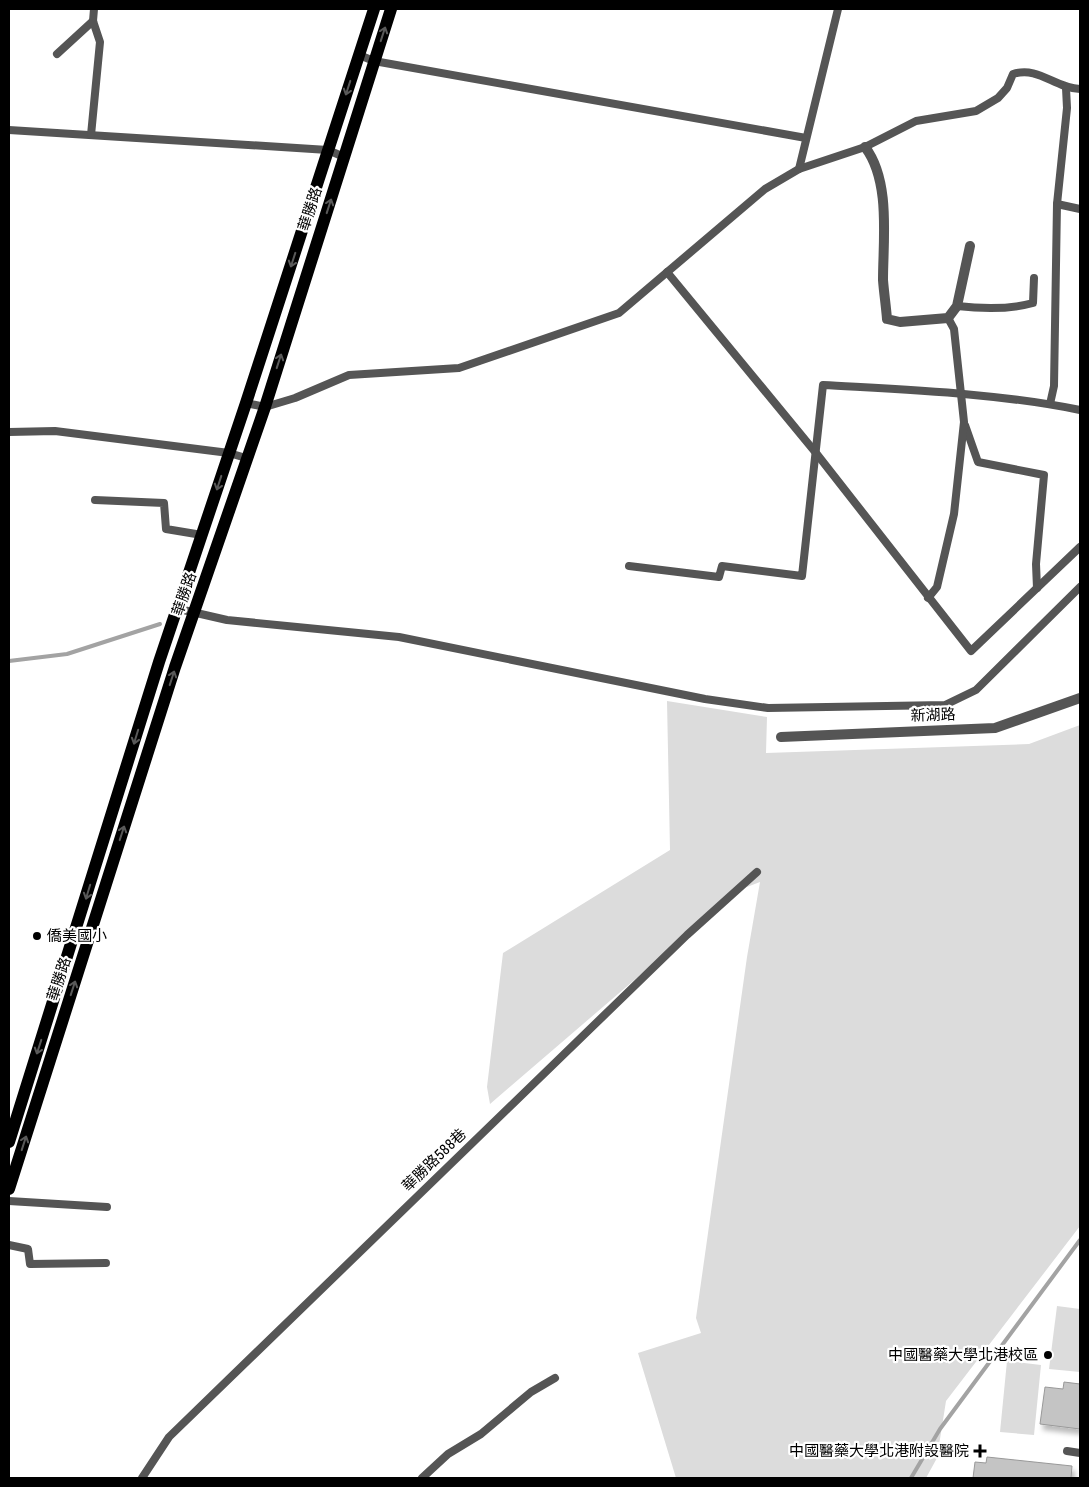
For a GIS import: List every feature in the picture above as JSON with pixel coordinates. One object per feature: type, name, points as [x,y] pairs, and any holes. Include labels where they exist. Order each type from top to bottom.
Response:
[{"type":"main road","name":"華勝路","points":[[9,1142],[159,662],[246,403],[374,9]]},
{"type":"main road","name":"華勝路","points":[[9,1189],[175,668],[195,614],[264,407],[391,9]]},
{"type":"main road","points":[[51,1008],[66,1011]]},
{"type":"street","points":[[865,147],[873,157],[883,199],[883,282],[887,319],[900,322],[948,318],[957,306],[970,246]]},
{"type":"street","name":"新湖路","points":[[781,737],[994,728],[1080,698]]},
{"type":"lane","points":[[91,136],[100,42],[93,21],[94,9]]},
{"type":"lane","points":[[799,170],[838,9]]},
{"type":"lane","points":[[57,54],[93,21]]},
{"type":"lane","points":[[359,55],[374,61],[806,138]]},
{"type":"lane","points":[[246,403],[264,407],[295,398],[349,375],[459,368],[619,312],[765,189],[799,170],[865,147],[916,121],[976,111],[998,98],[1007,88],[1013,74],[1034,73],[1066,88],[1080,89]]},
{"type":"lane","points":[[1050,404],[1054,386],[1057,204],[1068,108],[1066,88]]},
{"type":"lane","points":[[9,130],[328,150],[344,156]]},
{"type":"lane","points":[[1057,204],[1080,209]]},
{"type":"lane","points":[[668,272],[816,453],[971,651],[1080,547]]},
{"type":"lane","points":[[957,306],[980,308],[1016,307],[1033,303],[1034,278]]},
{"type":"lane","points":[[928,598],[937,587],[954,514],[964,422],[954,329],[948,318]]},
{"type":"lane","points":[[629,566],[719,578],[722,566],[802,576],[822,385],[962,394],[1050,404],[1080,410]]},
{"type":"lane","points":[[964,422],[978,462],[1044,475],[1036,564],[1037,588]]},
{"type":"lane","points":[[9,432],[55,431],[229,453],[246,458]]},
{"type":"lane","points":[[95,500],[164,503],[166,529],[202,535]]},
{"type":"lane","points":[[178,609],[227,620],[398,638],[647,688],[768,708],[945,705],[976,690],[1080,587]]},
{"type":"lane","name":"華勝路588巷","points":[[142,1478],[169,1437],[687,935],[756,872]]},
{"type":"lane","points":[[9,1200],[107,1207]]},
{"type":"lane","points":[[9,1245],[28,1249],[30,1264],[106,1263]]},
{"type":"lane","points":[[422,1478],[448,1454],[481,1434],[531,1392],[555,1378]]},
{"type":"lane","points":[[1068,1452],[1080,1453]]},
{"type":"shaded area","points":[[667,701],[767,717],[766,753],[1029,744],[1080,725],[1080,1226],[946,1401],[937,1458],[926,1478],[676,1478],[638,1353],[701,1333],[696,1318],[747,957],[760,882],[739,890],[490,1104],[487,1087],[503,953],[670,850]]},
{"type":"shaded area","points":[[1057,1306],[1080,1309],[1080,1372],[1049,1369]]},
{"type":"shaded area","points":[[1007,1361],[1041,1365],[1034,1435],[1000,1432]]},
{"type":"building","points":[[1064,1382],[1080,1384],[1080,1429],[1040,1424],[1045,1387],[1063,1389]]},
{"type":"building","points":[[987,1457],[1072,1466],[1071,1478],[973,1478],[975,1462],[986,1463]]},
{"type":"waterway","points":[[9,661],[67,654],[160,624]]},
{"type":"waterway","points":[[911,1478],[940,1429],[1080,1240]]},
{"type":"place","name":"僑美國小","points":[[37,936]]},
{"type":"place","name":"中國醫藥大學北港校區","points":[[1048,1355]]},
{"type":"place","name":"中國醫藥大學北港附設醫院","points":[[980,1451]]}]
